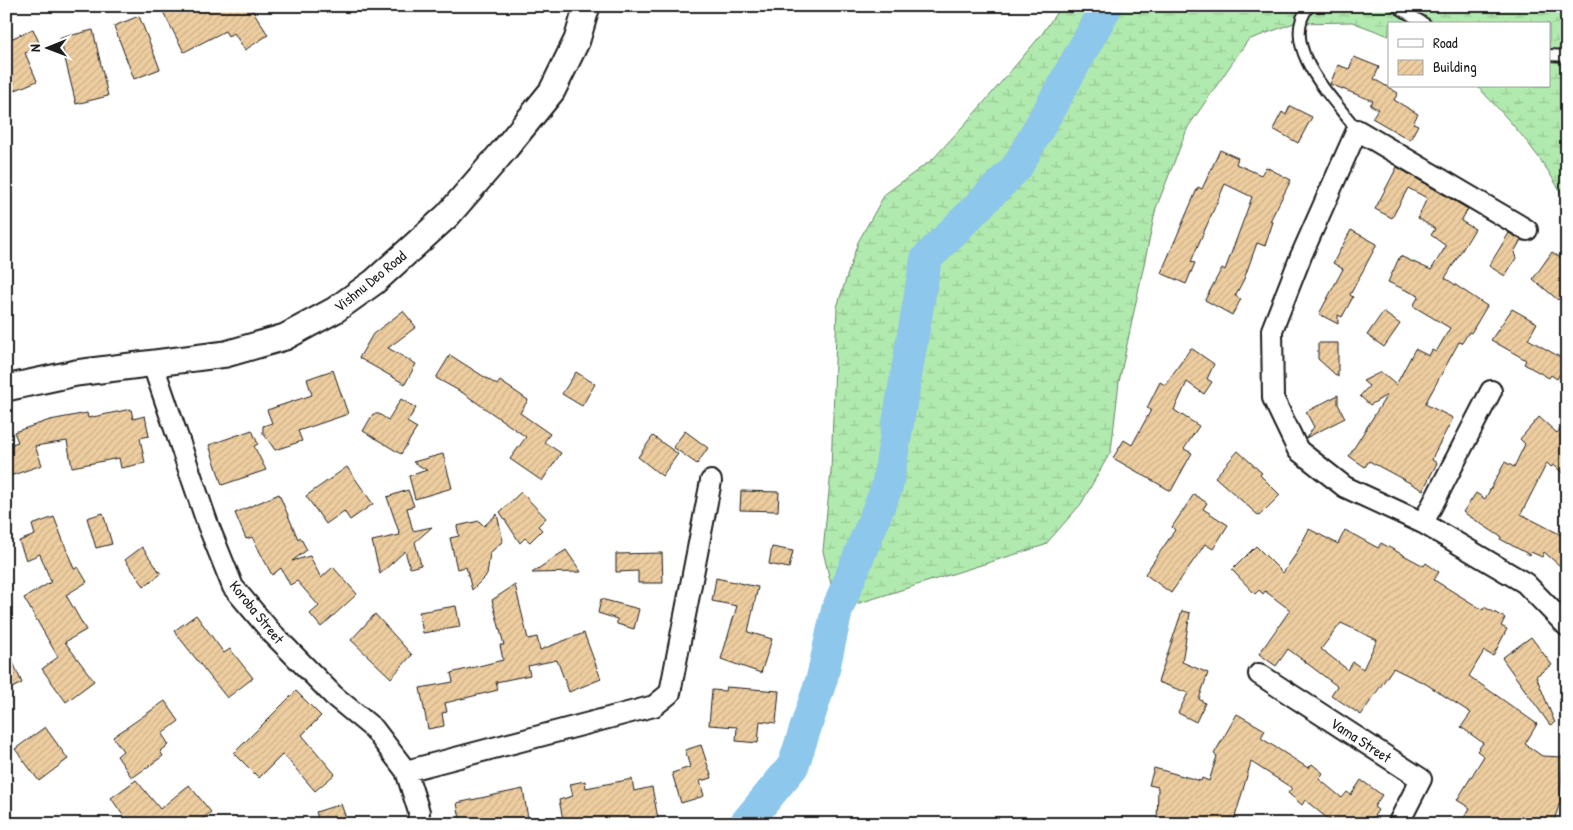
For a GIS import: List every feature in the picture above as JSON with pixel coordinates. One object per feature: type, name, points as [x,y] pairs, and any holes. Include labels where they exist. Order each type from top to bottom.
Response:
[{"type":"street","name":"Vishnu Deo Road","points":[[6,388],[76,373],[226,354],[286,337],[335,310],[374,282],[448,215],[552,92],[577,40],[587,6]]},
{"type":"street","points":[[1527,230],[1357,130],[1301,256],[1272,330],[1273,398],[1298,450],[1345,487],[1423,522],[1525,583],[1567,626]]},
{"type":"street","name":"Koroba Street","points":[[152,362],[208,525],[233,586],[271,632],[334,696],[374,730],[406,771],[419,812],[418,824]]},
{"type":"street","points":[[1423,522],[1491,391]]},
{"type":"street","points":[[406,771],[654,706],[670,693],[711,481]]},
{"type":"street","name":"Vama Street","points":[[1259,674],[1421,779],[1398,824]]},
{"type":"lane","points":[[1309,6],[1303,14],[1299,31],[1301,48],[1309,66],[1357,130]]},
{"type":"lane","points":[[1396,6],[1422,22]]},
{"type":"lane","points":[[1550,55],[1567,56]]},
{"type":"green space","points":[[1061,6],[1567,6],[1567,205],[1538,156],[1479,88],[1550,88],[1550,22],[1388,22],[1388,36],[1352,22],[1294,23],[1248,40],[1188,127],[1156,208],[1119,382],[1111,451],[1081,504],[1045,545],[837,610],[823,551],[831,471],[837,307],[858,242],[885,194],[933,159],[1042,34]]},
{"type":"building","points":[[160,6],[250,6],[268,35],[245,50],[234,33],[228,36],[225,31],[184,52]]},
{"type":"building","points":[[139,16],[160,69],[134,79],[114,26]]},
{"type":"building","points":[[33,29],[41,47],[25,53],[37,81],[6,94],[6,41]]},
{"type":"building","points":[[93,30],[108,96],[76,104],[60,38]]},
{"type":"building","points":[[1354,57],[1379,67],[1374,79],[1398,93],[1394,100],[1418,114],[1413,123],[1418,125],[1410,140],[1372,118],[1378,109],[1370,105],[1373,101],[1330,84],[1338,65],[1349,69]]},
{"type":"building","points":[[1290,106],[1312,117],[1298,143],[1273,129],[1282,112],[1286,115]]},
{"type":"building","points":[[1220,150],[1238,158],[1236,164],[1261,175],[1266,167],[1291,180],[1270,221],[1273,222],[1265,246],[1257,243],[1244,279],[1235,296],[1241,299],[1232,315],[1205,300],[1222,268],[1225,270],[1252,197],[1225,184],[1191,262],[1195,263],[1186,284],[1161,273],[1198,187],[1202,189]]},
{"type":"building","points":[[1397,167],[1468,209],[1461,221],[1475,229],[1445,278],[1487,306],[1471,333],[1469,332],[1462,343],[1459,342],[1425,404],[1453,418],[1434,454],[1432,460],[1437,463],[1423,490],[1369,461],[1365,467],[1349,456],[1387,395],[1370,405],[1360,396],[1369,386],[1363,381],[1381,372],[1396,385],[1415,349],[1429,356],[1432,350],[1436,352],[1450,328],[1413,306],[1419,296],[1388,282],[1400,256],[1431,270],[1446,246],[1431,235],[1435,229],[1418,218],[1427,198],[1408,188],[1392,218],[1375,209]]},
{"type":"building","points":[[1351,230],[1377,244],[1350,295],[1353,297],[1342,317],[1338,315],[1338,324],[1319,314],[1343,269],[1333,263]]},
{"type":"building","points":[[1509,233],[1521,240],[1514,252],[1516,258],[1505,276],[1489,266]]},
{"type":"building","points":[[1552,252],[1567,262],[1567,299],[1561,296],[1558,300],[1533,279]]},
{"type":"building","points":[[1512,309],[1537,323],[1528,339],[1567,361],[1557,379],[1551,375],[1549,378],[1524,364],[1526,360],[1491,340]]},
{"type":"building","points":[[403,311],[416,327],[388,348],[416,364],[405,384],[359,358],[373,334]]},
{"type":"building","points":[[1383,312],[1400,324],[1384,347],[1367,335]]},
{"type":"building","points":[[1318,343],[1338,343],[1338,377],[1318,359]]},
{"type":"building","points":[[1191,348],[1214,364],[1207,379],[1212,382],[1204,394],[1187,382],[1174,410],[1199,426],[1184,449],[1192,453],[1171,491],[1113,458],[1124,440],[1132,445],[1151,410],[1147,408],[1160,382],[1165,385]]},
{"type":"building","points":[[450,355],[497,385],[500,381],[528,400],[520,413],[550,434],[544,442],[561,453],[542,481],[510,459],[526,437],[463,393],[436,378]]},
{"type":"building","points":[[333,370],[348,414],[298,431],[302,441],[275,450],[263,433],[263,426],[272,423],[267,410],[312,395],[307,379]]},
{"type":"building","points":[[576,372],[595,384],[582,406],[562,394]]},
{"type":"building","points":[[1338,395],[1338,404],[1345,418],[1306,438],[1314,427],[1306,412]]},
{"type":"building","points":[[401,399],[416,408],[407,422],[417,428],[401,454],[363,431],[373,414],[379,414],[388,420]]},
{"type":"building","points":[[131,409],[133,419],[145,416],[149,436],[140,438],[145,463],[121,468],[119,458],[72,467],[67,441],[35,446],[42,465],[10,476],[6,464],[6,446],[18,442],[14,432],[50,420],[87,413],[88,418]]},
{"type":"building","points":[[1539,417],[1557,433],[1567,421],[1567,478],[1554,465],[1551,467],[1547,463],[1521,514],[1567,538],[1567,572],[1544,552],[1542,557],[1531,552],[1530,555],[1500,539],[1501,537],[1463,512],[1476,493],[1485,499],[1505,462],[1514,467],[1525,444],[1520,439]]},
{"type":"building","points":[[252,430],[258,444],[254,446],[266,470],[222,485],[209,445]]},
{"type":"building","points":[[685,431],[708,448],[697,464],[673,447]]},
{"type":"building","points":[[653,436],[678,454],[662,476],[638,457]]},
{"type":"building","points":[[1238,451],[1262,473],[1260,475],[1280,495],[1259,516],[1215,477]]},
{"type":"building","points":[[443,454],[452,488],[415,499],[409,476],[427,470],[413,462]]},
{"type":"building","points":[[347,467],[373,504],[350,520],[344,511],[326,524],[306,496]]},
{"type":"building","points":[[408,490],[414,506],[407,508],[413,531],[432,527],[415,542],[421,565],[410,568],[405,551],[380,574],[372,541],[400,535],[387,497]]},
{"type":"building","points":[[741,491],[779,492],[778,511],[740,510]]},
{"type":"building","points":[[521,492],[546,518],[538,526],[542,530],[530,542],[525,538],[520,543],[500,512]]},
{"type":"building","points":[[279,494],[298,539],[300,537],[307,550],[292,561],[310,556],[321,578],[333,567],[357,594],[321,627],[310,614],[319,606],[297,581],[290,585],[281,568],[272,575],[252,537],[246,539],[235,513]]},
{"type":"building","points":[[1194,494],[1207,503],[1203,509],[1228,525],[1213,549],[1205,544],[1171,593],[1145,574],[1175,530],[1172,527]]},
{"type":"building","points":[[103,513],[112,544],[96,548],[87,518]]},
{"type":"building","points":[[497,514],[503,541],[490,553],[487,575],[472,590],[466,567],[457,569],[450,538],[459,536],[457,526],[479,521],[484,526]]},
{"type":"building","points":[[54,517],[74,569],[78,567],[87,582],[66,595],[86,630],[65,642],[94,681],[66,702],[42,669],[58,657],[24,598],[51,582],[40,554],[26,560],[19,541],[35,535],[32,525]]},
{"type":"building","points":[[1309,529],[1338,544],[1345,530],[1378,548],[1381,543],[1424,566],[1426,563],[1439,572],[1434,580],[1483,610],[1484,607],[1505,618],[1501,626],[1507,629],[1493,656],[1484,651],[1469,676],[1537,724],[1525,744],[1542,756],[1563,757],[1560,802],[1553,824],[1460,824],[1470,808],[1457,800],[1484,756],[1477,751],[1483,743],[1461,727],[1471,713],[1426,684],[1393,668],[1361,715],[1331,695],[1337,686],[1288,649],[1276,666],[1259,654],[1290,610],[1265,591],[1263,594],[1259,590],[1255,594],[1232,570],[1256,546],[1283,573],[1296,554]],"holes":[[[1341,623],[1377,640],[1363,669],[1353,662],[1348,670],[1321,649]]]},
{"type":"building","points":[[142,547],[161,574],[144,586],[125,560]]},
{"type":"building","points":[[772,547],[793,551],[789,568],[769,564]]},
{"type":"building","points":[[566,550],[581,572],[532,573],[555,557]]},
{"type":"building","points":[[662,553],[663,583],[638,583],[638,571],[616,572],[616,554]]},
{"type":"building","points":[[716,578],[758,587],[748,632],[772,639],[761,673],[721,659],[737,606],[712,601]]},
{"type":"building","points":[[515,585],[528,639],[537,637],[540,650],[584,633],[601,679],[569,692],[557,660],[528,666],[530,675],[496,682],[498,690],[445,703],[447,712],[442,713],[444,726],[428,729],[420,688],[453,682],[451,673],[503,660],[500,645],[504,645],[492,600]]},
{"type":"building","points":[[601,599],[639,609],[634,629],[617,624],[617,619],[598,613]]},
{"type":"building","points":[[456,606],[460,627],[423,633],[419,612]]},
{"type":"building","points":[[1182,611],[1190,613],[1182,662],[1208,673],[1199,699],[1205,703],[1196,722],[1178,713],[1188,693],[1158,682]]},
{"type":"building","points":[[375,614],[412,655],[391,678],[351,640]]},
{"type":"building","points":[[196,615],[224,653],[230,649],[253,678],[227,698],[174,631]]},
{"type":"building","points":[[1531,637],[1552,665],[1536,676],[1555,723],[1550,725],[1502,658]]},
{"type":"building","points":[[6,646],[22,683],[6,691]]},
{"type":"building","points":[[726,687],[779,691],[776,723],[760,721],[758,743],[736,741],[737,727],[709,725],[712,690],[725,691]]},
{"type":"building","points":[[296,691],[321,716],[302,735],[335,774],[315,791],[283,754],[259,778],[234,753]]},
{"type":"building","points":[[165,701],[179,721],[162,734],[169,745],[160,751],[163,756],[132,778],[117,756],[123,751],[113,737]]},
{"type":"building","points":[[1237,714],[1265,730],[1261,738],[1308,768],[1312,764],[1323,773],[1319,779],[1342,798],[1347,792],[1351,795],[1361,780],[1382,795],[1374,807],[1378,810],[1369,824],[1334,824],[1305,800],[1302,805],[1288,793],[1292,788],[1251,762],[1233,824],[1157,823],[1158,787],[1149,785],[1154,768],[1201,781],[1202,778],[1209,781],[1217,756],[1214,754]]},
{"type":"building","points":[[45,727],[68,759],[39,781],[15,749]]},
{"type":"building","points":[[701,745],[712,778],[700,781],[704,796],[681,803],[672,773],[690,767],[685,750]]},
{"type":"building","points":[[632,779],[634,791],[652,787],[659,824],[633,824],[632,821],[617,824],[564,824],[559,800],[573,796],[570,784],[585,781],[586,788]]},
{"type":"building","points":[[136,780],[160,809],[189,785],[211,812],[197,824],[129,824],[111,798]]},
{"type":"building","points":[[523,789],[529,824],[461,824],[457,803]]},
{"type":"building","points":[[341,804],[348,824],[320,824],[316,812]]},
{"type":"waterway","points":[[745,824],[793,766],[822,678],[837,610],[887,487],[926,259],[1017,167],[1107,6]]}]
